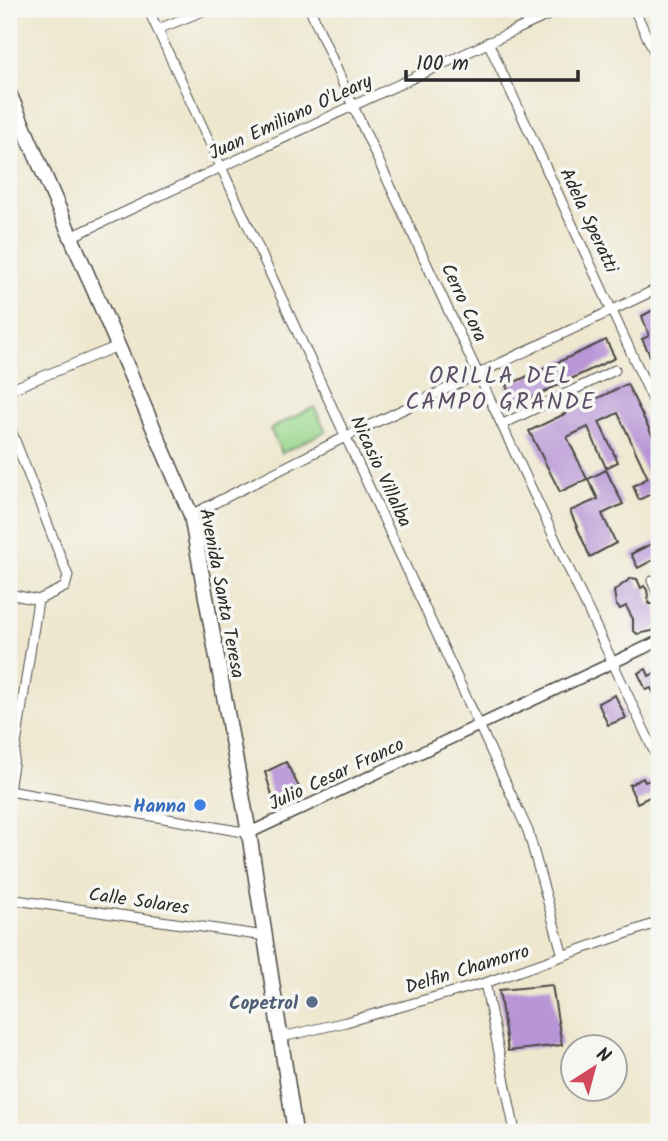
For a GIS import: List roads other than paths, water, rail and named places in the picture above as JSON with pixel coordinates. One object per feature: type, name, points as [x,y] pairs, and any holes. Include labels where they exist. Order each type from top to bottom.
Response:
[{"type":"main road","name":"Avenida Santa Teresa","points":[[9,93],[191,516],[249,833],[295,1132]]},
{"type":"street","name":"Nicasio Villalba","points":[[148,9],[528,831],[563,956]]},
{"type":"street","points":[[158,29],[208,9]]},
{"type":"street","name":"Cerro Cora","points":[[310,9],[659,762]]},
{"type":"street","name":"Juan Emiliano O'Leary","points":[[71,237],[561,9]]},
{"type":"street","points":[[634,9],[659,62]]},
{"type":"street","name":"Adela Speratti","points":[[488,42],[659,413]]},
{"type":"street","points":[[191,516],[347,436],[659,288]]},
{"type":"street","points":[[9,390],[118,346]]},
{"type":"street","points":[[503,424],[615,370]]},
{"type":"street","points":[[9,425],[68,576],[65,587],[38,600],[9,594]]},
{"type":"street","points":[[652,581],[659,596]]},
{"type":"street","points":[[38,600],[9,791],[249,833]]},
{"type":"street","name":"Julio Cesar Franco","points":[[249,833],[659,641]]},
{"type":"street","name":"Calle Solares","points":[[9,899],[265,936]]},
{"type":"street","name":"Delfin Chamorro","points":[[282,1037],[485,983],[659,922]]},
{"type":"street","points":[[485,983],[515,1132]]},
{"type":"place","name":"Hanna","points":[[200,805]]},
{"type":"place","name":"Copetrol","points":[[312,1002]]},
{"type":"district","name":"ORILLA DEL CAMPO GRANDE","points":[[501,388]]}]
